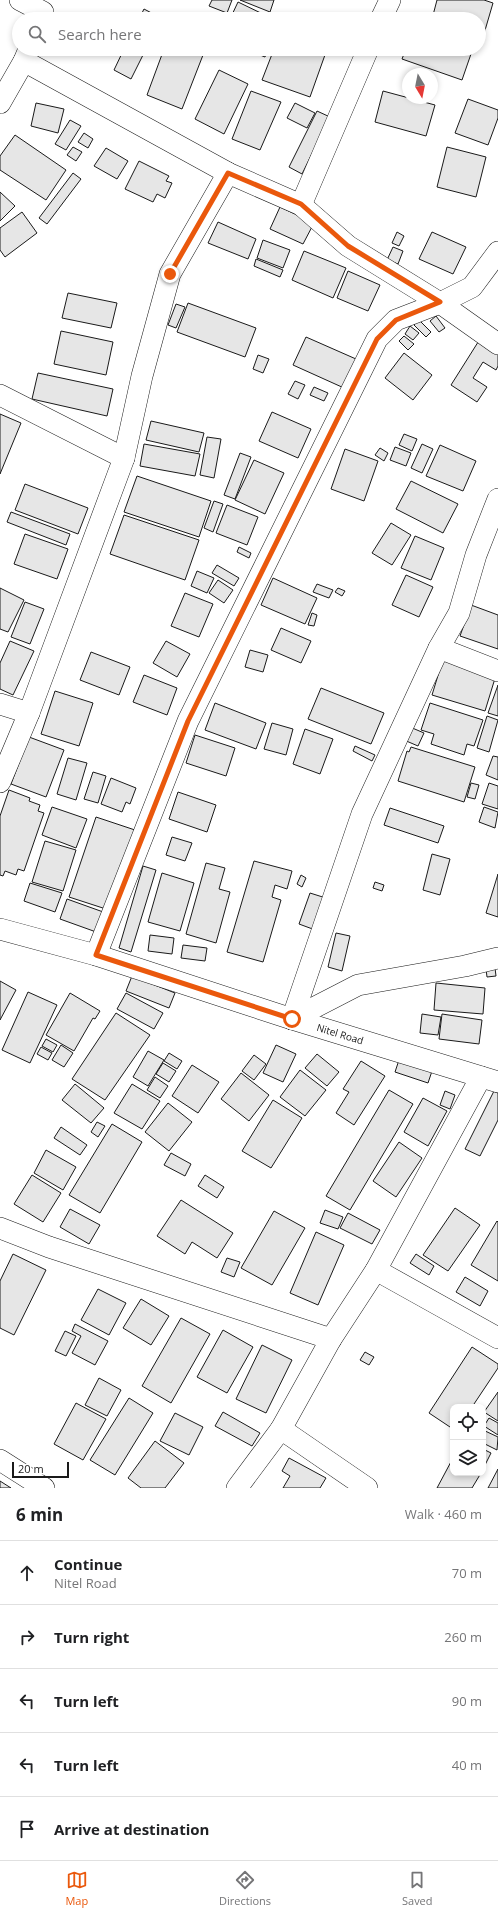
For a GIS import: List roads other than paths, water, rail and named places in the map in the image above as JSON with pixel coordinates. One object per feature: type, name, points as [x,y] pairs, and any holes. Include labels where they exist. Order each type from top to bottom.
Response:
[{"type":"street","points":[[20,0],[44,10]]},
{"type":"street","points":[[384,12],[390,0]]},
{"type":"street","points":[[0,103],[25,56]]},
{"type":"street","points":[[28,56],[228,173],[301,204],[348,246],[440,302],[498,344]]},
{"type":"street","points":[[301,204],[365,56]]},
{"type":"street","points":[[0,782],[29,713],[124,458],[142,376],[170,274],[228,173]]},
{"type":"street","points":[[96,955],[188,721],[377,339],[396,320],[472,287],[498,252]]},
{"type":"street","points":[[0,395],[124,458]]},
{"type":"street","points":[[292,1019],[362,814],[439,648],[459,613],[472,568],[498,499]]},
{"type":"street","points":[[439,648],[498,671]]},
{"type":"street","points":[[0,704],[29,713]]},
{"type":"street","name":"Nitel Road","points":[[0,929],[96,955],[292,1019],[490,1079]]},
{"type":"street","points":[[292,1019],[358,984],[465,966],[498,958]]},
{"type":"street","points":[[237,1488],[281,1429],[331,1339],[376,1270],[490,1079]]},
{"type":"street","points":[[0,1228],[49,1247],[331,1339]]},
{"type":"street","points":[[376,1270],[498,1338]]},
{"type":"street","points":[[281,1429],[367,1488]]},
{"type":"street","points":[[0,1460],[44,1488]]}]
